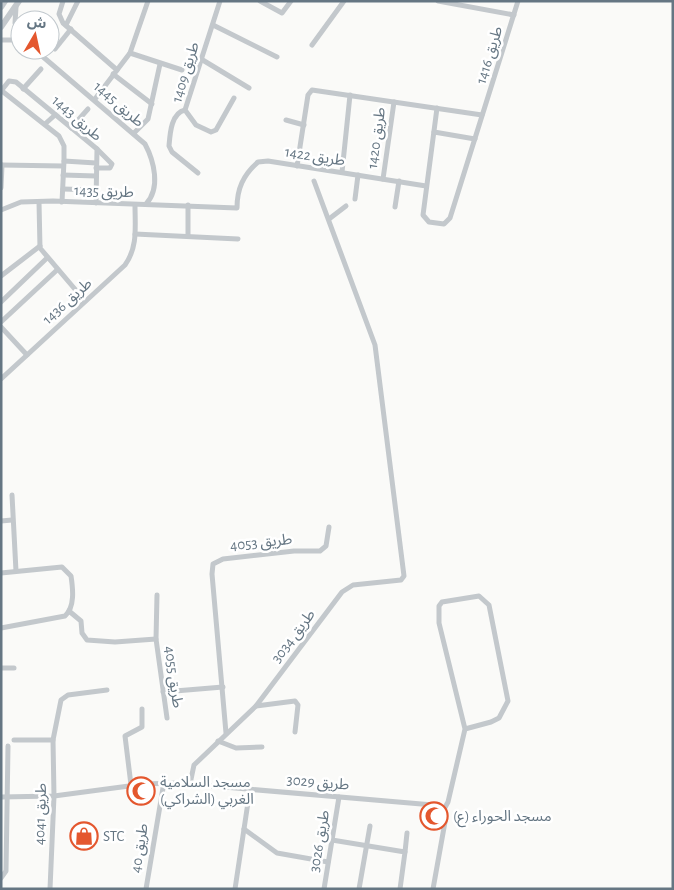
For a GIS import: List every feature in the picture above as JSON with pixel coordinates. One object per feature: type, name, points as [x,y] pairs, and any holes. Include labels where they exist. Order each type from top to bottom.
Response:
[{"type":"street","points":[[1,7],[5,1]]},
{"type":"street","points":[[63,1],[59,14],[68,27],[152,104]]},
{"type":"street","points":[[60,41],[68,27],[78,1]]},
{"type":"street","points":[[95,99],[130,53],[148,1]]},
{"type":"street","name":"طريق 1409","points":[[220,1],[185,110],[196,126],[211,132],[216,130],[234,98]]},
{"type":"street","points":[[260,1],[282,13],[291,1]]},
{"type":"street","points":[[312,45],[344,1]]},
{"type":"street","points":[[438,1],[514,15]]},
{"type":"street","name":"طريق 1416","points":[[426,186],[423,215],[429,222],[444,224],[448,221],[518,1]]},
{"type":"street","points":[[1,27],[18,4]]},
{"type":"street","points":[[213,24],[278,58]]},
{"type":"street","points":[[130,53],[182,70]]},
{"type":"street","points":[[201,59],[249,88]]},
{"type":"street","name":"طريق 1445","points":[[48,60],[145,144],[151,155],[153,194],[159,204]]},
{"type":"street","points":[[134,133],[146,124],[160,64]]},
{"type":"street","points":[[41,68],[23,89],[12,81],[2,91],[45,124],[62,140],[62,202]]},
{"type":"street","name":"طريق 1443","points":[[23,89],[97,150],[96,204]]},
{"type":"street","points":[[297,166],[311,91],[482,115]]},
{"type":"street","name":"طريق 1420","points":[[342,172],[350,95]]},
{"type":"street","name":"طريق 1420","points":[[383,179],[394,102]]},
{"type":"street","points":[[426,186],[437,108]]},
{"type":"street","points":[[71,128],[88,109]]},
{"type":"street","points":[[185,110],[178,112],[174,118],[168,146],[172,152],[198,174]]},
{"type":"street","points":[[45,124],[55,115]]},
{"type":"street","points":[[286,120],[304,125]]},
{"type":"street","points":[[434,132],[475,139]]},
{"type":"street","points":[[1,188],[1,165],[63,164],[110,168],[112,164],[97,150]]},
{"type":"street","name":"طريق 1422","points":[[268,161],[426,186]]},
{"type":"street","name":"طريق 1435","points":[[1,210],[21,202],[159,204],[237,208],[241,182],[258,162],[268,161]]},
{"type":"street","points":[[63,175],[96,176]]},
{"type":"street","name":"طريق 1422","points":[[354,199],[358,175]]},
{"type":"street","points":[[314,180],[328,219],[346,206]]},
{"type":"street","points":[[395,207],[399,181]]},
{"type":"street","points":[[62,189],[96,190]]},
{"type":"street","points":[[146,204],[153,194]]},
{"type":"street","points":[[39,202],[40,246],[47,258],[85,301]]},
{"type":"street","name":"طريق 1436","points":[[1,379],[125,266],[132,255],[135,234],[135,205]]},
{"type":"street","points":[[188,205],[188,236]]},
{"type":"street","name":"طريق 3034","points":[[190,784],[194,765],[256,706],[342,592],[353,585],[404,578],[375,345],[328,219]]},
{"type":"street","points":[[135,234],[238,239]]},
{"type":"street","points":[[1,276],[40,246]]},
{"type":"street","points":[[1,302],[47,258]]},
{"type":"street","points":[[1,322],[57,270]]},
{"type":"street","points":[[1,327],[27,355]]},
{"type":"street","points":[[12,495],[16,571]]},
{"type":"street","points":[[1,521],[12,520]]},
{"type":"street","name":"طريق 4053","points":[[226,733],[212,574],[213,564],[223,558],[294,551],[320,551],[326,546],[328,527]]},
{"type":"street","points":[[1,573],[57,567],[67,571],[72,581],[70,612],[58,618],[1,628]]},
{"type":"street","name":"طريق 4055","points":[[157,594],[156,640],[167,718]]},
{"type":"street","points":[[433,889],[445,822],[443,810],[448,802],[465,729],[438,613],[442,602],[472,595],[483,597],[489,605],[508,701],[499,718],[492,722],[465,729]]},
{"type":"street","name":"طريق 4055","points":[[70,612],[81,620],[82,633],[87,640],[115,642],[156,640]]},
{"type":"street","points":[[1,668],[14,668]]},
{"type":"street","points":[[163,692],[223,687]]},
{"type":"street","name":"طريق 4041","points":[[50,889],[54,796],[53,740],[57,714],[64,697],[107,690]]},
{"type":"street","points":[[256,706],[295,701],[298,705],[295,732]]},
{"type":"street","points":[[131,786],[124,736],[142,727],[142,709]]},
{"type":"street","points":[[14,740],[53,740]]},
{"type":"street","points":[[218,741],[236,748],[262,748]]},
{"type":"street","points":[[1,878],[6,871],[9,797],[8,746]]},
{"type":"street","name":"طريق 3029","points":[[1,798],[54,796],[164,782],[433,805],[443,810]]},
{"type":"street","name":"طريق 40","points":[[146,889],[164,782]]},
{"type":"street","points":[[235,889],[250,789]]},
{"type":"street","name":"طريق 3026","points":[[324,889],[339,797]]},
{"type":"street","points":[[360,889],[370,826]]},
{"type":"street","points":[[244,829],[277,853],[328,862]]},
{"type":"street","points":[[400,889],[407,833]]},
{"type":"street","points":[[332,840],[405,852]]},
{"type":"place","name":"مسجد السلامية الغربي (الشراكي)","points":[[141,791]]},
{"type":"place","name":"مسجد الحوراء (ع)","points":[[434,816]]},
{"type":"place","name":"STC","points":[[84,836]]}]
